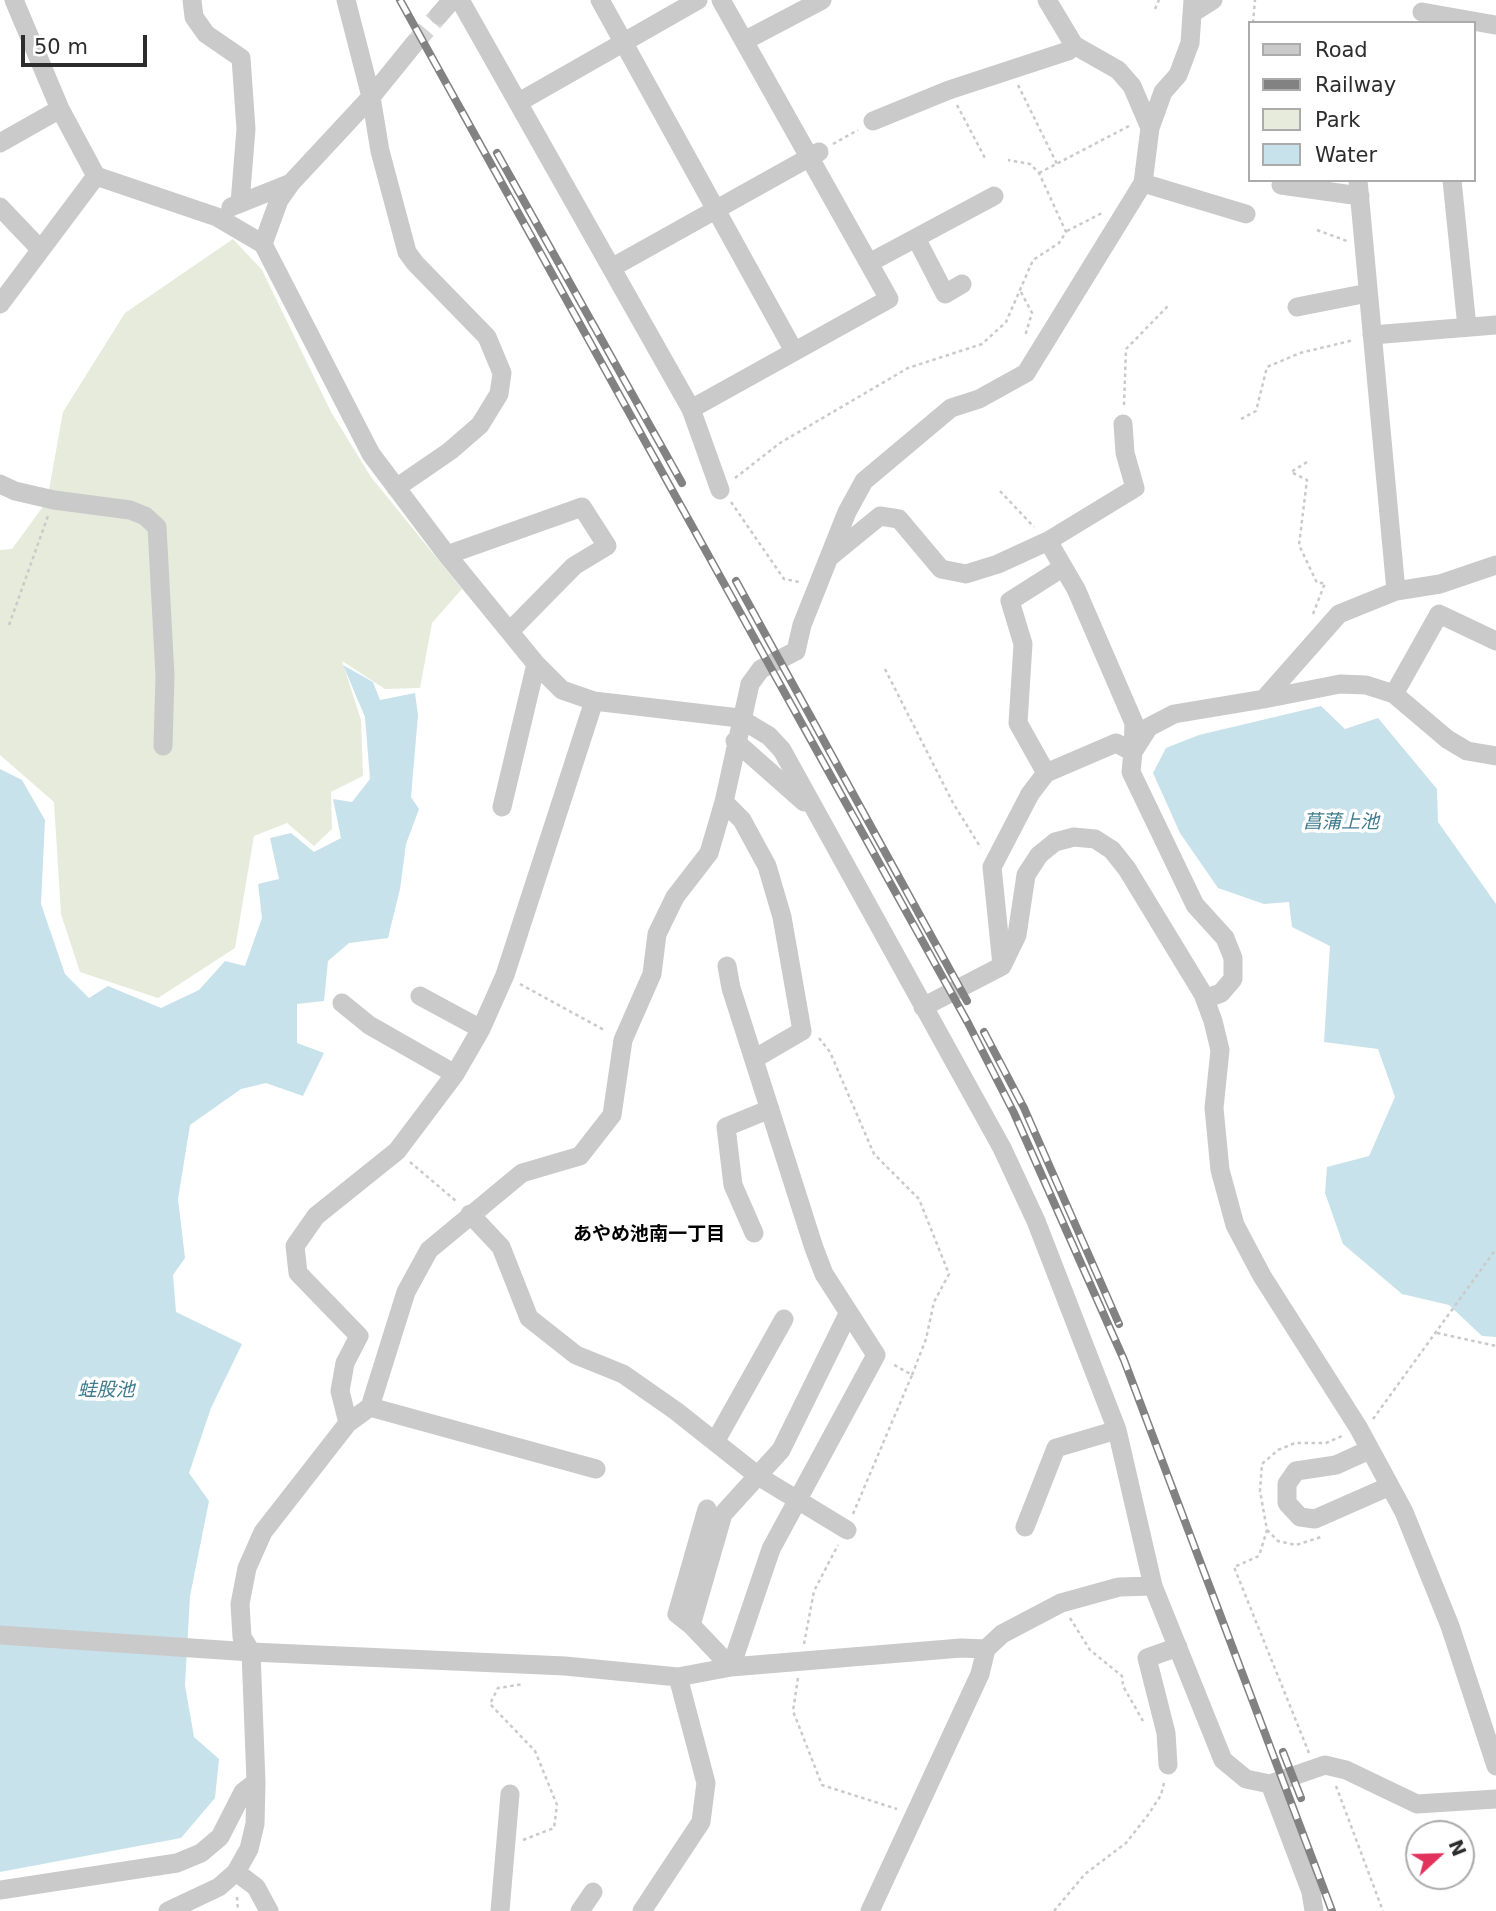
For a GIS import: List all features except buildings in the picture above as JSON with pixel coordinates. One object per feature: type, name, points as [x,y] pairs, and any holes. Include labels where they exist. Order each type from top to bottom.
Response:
[{"type":"street","points":[[14,0],[60,109],[96,176],[211,215],[263,244],[371,454],[447,555],[536,664],[562,690],[594,701],[739,718],[755,725],[782,750],[1002,1148],[1036,1221],[1117,1430],[1153,1586],[1223,1760],[1246,1779],[1270,1784],[1314,1766],[1325,1765],[1346,1770],[1417,1804],[1496,1799]]},
{"type":"street","points":[[192,0],[194,16],[206,34],[241,58],[246,129],[240,203]]},
{"type":"street","points":[[346,0],[371,97],[380,151],[407,252],[487,337],[502,373],[499,394],[480,425],[450,451],[396,488]]},
{"type":"street","points":[[460,0],[691,409],[720,490]]},
{"type":"street","points":[[600,0],[794,351]]},
{"type":"street","points":[[519,102],[698,0]]},
{"type":"street","points":[[691,409],[889,299],[814,154],[721,0]]},
{"type":"street","points":[[744,41],[821,0]]},
{"type":"street","points":[[1047,0],[1074,45],[1118,69],[1132,86],[1148,123]]},
{"type":"street","points":[[168,1911],[219,1887],[236,1872],[248,1849],[255,1824],[251,1652],[242,1637],[240,1604],[247,1568],[263,1532],[348,1423],[369,1407],[406,1292],[429,1250],[522,1172],[580,1156],[611,1115],[623,1040],[652,974],[657,934],[675,897],[709,853],[724,802],[736,737],[750,684],[761,669],[796,651],[802,625],[820,586],[828,559],[847,512],[864,481],[951,408],[979,399],[1026,373],[1143,183],[1148,123],[1163,92],[1178,75],[1190,43],[1193,6],[1213,0]]},
{"type":"street","points":[[1422,11],[1474,21]]},
{"type":"street","points":[[1475,21],[1495,25]]},
{"type":"street","points":[[263,244],[279,201],[291,183],[371,97],[414,44]]},
{"type":"street","points":[[873,121],[949,90],[1068,51],[1074,45]]},
{"type":"street","points":[[0,143],[60,109]]},
{"type":"street","points":[[613,267],[814,154]]},
{"type":"street","points":[[0,304],[96,176]]},
{"type":"street","points":[[1452,182],[1467,327]]},
{"type":"street","points":[[211,215],[291,183]]},
{"type":"street","points":[[1143,183],[1246,214]]},
{"type":"street","points":[[1281,185],[1359,188],[1396,591]]},
{"type":"street","points":[[869,263],[994,196]]},
{"type":"street","points":[[0,207],[40,249]]},
{"type":"street","points":[[916,238],[945,294],[962,284]]},
{"type":"street","points":[[1297,307],[1368,293]]},
{"type":"street","points":[[1372,335],[1496,324]]},
{"type":"street","points":[[828,559],[880,516],[899,519],[941,569],[966,574],[998,564],[1048,541],[1135,488],[1125,453],[1124,424]]},
{"type":"street","points":[[0,484],[15,491],[54,500],[130,510],[145,516],[157,527],[165,676],[163,746]]},
{"type":"street","points":[[447,555],[582,507],[607,546],[574,566],[510,630]]},
{"type":"street","points":[[1048,541],[1076,589],[1134,723],[1131,772],[1143,804],[1195,905],[1225,938],[1233,958],[1233,979],[1220,993],[1205,999]]},
{"type":"street","points":[[1264,699],[1339,614],[1396,591],[1440,584],[1496,565]]},
{"type":"street","points":[[1045,773],[1018,723],[1023,644],[1010,601],[1062,568]]},
{"type":"street","points":[[1394,694],[1439,614],[1496,640]]},
{"type":"street","points":[[502,807],[536,664]]},
{"type":"street","points":[[1133,752],[1149,727],[1174,714],[1340,684],[1366,685],[1394,694],[1447,739],[1467,751],[1496,756]]},
{"type":"street","points":[[386,1360],[298,1273],[295,1246],[316,1216],[397,1151],[455,1074],[481,1029],[505,975],[594,701]]},
{"type":"street","points":[[736,737],[815,813]]},
{"type":"street","points":[[997,969],[992,867],[1016,816],[1045,773],[1116,743],[1133,752]]},
{"type":"street","points":[[724,802],[742,820],[766,866],[782,917],[802,1031],[754,1059]]},
{"type":"street","points":[[923,1007],[997,969],[1017,935],[1026,875],[1039,855],[1055,842],[1074,836],[1095,839],[1112,850],[1127,869],[1205,999],[1220,1050],[1214,1108],[1220,1170],[1235,1225],[1262,1276],[1358,1427],[1404,1513],[1450,1626],[1496,1766]]},
{"type":"street","points":[[727,966],[814,1248],[824,1274],[876,1355],[771,1549],[731,1667]]},
{"type":"street","points":[[420,996],[481,1029]]},
{"type":"street","points":[[342,1003],[369,1025],[455,1074]]},
{"type":"street","points":[[754,1233],[733,1185],[726,1127],[770,1109]]},
{"type":"street","points":[[470,1214],[501,1247],[529,1318],[576,1355],[623,1374],[758,1476],[847,1530]]},
{"type":"street","points":[[691,1625],[723,1514],[780,1450],[848,1314]]},
{"type":"street","points":[[715,1442],[784,1319]]},
{"type":"street","points":[[348,1423],[340,1391],[345,1363],[359,1336]]},
{"type":"street","points":[[369,1407],[596,1469]]},
{"type":"street","points":[[1026,1527],[1056,1448],[1117,1430]]},
{"type":"street","points":[[1369,1450],[1336,1465],[1296,1471],[1287,1483],[1287,1503],[1300,1517],[1315,1519],[1390,1486]]},
{"type":"street","points":[[707,1508],[677,1614],[731,1667]]},
{"type":"street","points":[[0,1635],[187,1649],[565,1666],[678,1676],[731,1667],[985,1648],[1002,1634],[1061,1603],[1119,1587],[1153,1586]]},
{"type":"street","points":[[1168,1765],[1167,1733],[1147,1658],[1178,1647]]},
{"type":"street","points":[[870,1911],[980,1674],[985,1648]]},
{"type":"street","points":[[642,1911],[701,1822],[706,1783],[678,1676]]},
{"type":"street","points":[[0,1890],[177,1863],[201,1853],[220,1837],[243,1792],[256,1782]]},
{"type":"street","points":[[1270,1784],[1311,1892],[1314,1911]]},
{"type":"street","points":[[500,1911],[510,1794]]},
{"type":"street","points":[[236,1872],[256,1887],[269,1911]]},
{"type":"street","points":[[580,1911],[593,1892]]},
{"type":"path","points":[[1156,9],[1159,0]]},
{"type":"path","points":[[1253,21],[1255,0]]},
{"type":"path","points":[[1011,69],[1056,164]]},
{"type":"path","points":[[949,90],[986,160]]},
{"type":"path","points":[[814,154],[873,121]]},
{"type":"path","points":[[1039,173],[1148,123]]},
{"type":"path","points":[[1008,160],[1030,163],[1039,173],[1066,232]]},
{"type":"path","points":[[820,586],[784,579],[720,490],[780,443],[908,369],[982,344],[1006,322],[1033,260],[1059,243],[1066,232],[1119,204],[1133,201]]},
{"type":"path","points":[[1317,230],[1364,247]]},
{"type":"path","points":[[1021,292],[1032,313],[1025,336]]},
{"type":"path","points":[[1124,424],[1126,349],[1168,306]]},
{"type":"path","points":[[1241,419],[1256,411],[1267,367],[1300,354],[1372,335]]},
{"type":"path","points":[[1307,462],[1292,472],[1307,480],[1299,545],[1317,583],[1325,583],[1313,615]]},
{"type":"path","points":[[1000,491],[1048,541]]},
{"type":"path","points":[[9,625],[54,500]]},
{"type":"path","points":[[885,669],[953,803],[992,867]]},
{"type":"path","points":[[505,975],[623,1040]]},
{"type":"path","points":[[802,1031],[817,1037],[830,1052],[874,1154],[919,1199],[949,1274],[934,1302],[926,1339],[847,1530],[814,1591],[793,1711],[822,1786],[913,1814]]},
{"type":"path","points":[[397,1151],[470,1214]]},
{"type":"path","points":[[1373,1419],[1496,1249]]},
{"type":"path","points":[[1437,1334],[1496,1346]]},
{"type":"path","points":[[876,1355],[912,1374]]},
{"type":"path","points":[[1234,1567],[1314,1766],[1334,1781],[1383,1911]]},
{"type":"path","points":[[1061,1603],[1090,1650],[1122,1676],[1123,1686],[1146,1726]]},
{"type":"path","points":[[505,1856],[519,1842],[554,1828],[557,1805],[535,1751],[490,1704],[498,1688],[525,1684]]},
{"type":"path","points":[[1054,1911],[1084,1874],[1126,1843],[1149,1815],[1161,1795],[1168,1765]]},
{"type":"green space","points":[[233,239],[262,270],[331,412],[371,477],[462,589],[432,623],[420,688],[385,689],[342,661],[361,720],[363,776],[331,792],[332,829],[314,846],[287,823],[254,836],[235,948],[158,998],[80,972],[61,914],[54,802],[0,755],[0,550],[12,549],[47,501],[63,412],[125,313]]},
{"type":"water","name":"蛙股池","points":[[343,665],[373,682],[380,700],[415,693],[418,715],[411,797],[419,809],[406,844],[400,889],[388,938],[349,943],[328,961],[324,1001],[297,1004],[297,1043],[324,1053],[303,1096],[266,1083],[241,1089],[190,1125],[178,1199],[185,1258],[173,1275],[176,1312],[242,1344],[211,1408],[189,1473],[209,1501],[190,1596],[185,1685],[194,1737],[219,1759],[215,1798],[181,1838],[0,1872],[0,769],[22,780],[45,820],[41,904],[65,974],[89,998],[108,986],[161,1008],[199,990],[225,961],[245,966],[262,918],[258,884],[279,879],[270,838],[291,833],[314,852],[341,838],[333,799],[352,802],[370,779],[365,717]]},
{"type":"water","name":"菖蒲上池","points":[[1321,706],[1345,729],[1378,718],[1437,789],[1438,822],[1496,904],[1496,1337],[1482,1336],[1449,1305],[1402,1294],[1343,1244],[1325,1193],[1327,1167],[1369,1156],[1395,1097],[1378,1049],[1324,1042],[1330,946],[1292,927],[1289,902],[1264,904],[1218,888],[1180,833],[1153,773],[1166,748],[1199,735]]},
{"type":"tunnel","points":[[414,44],[439,15]]},
{"type":"railway","points":[[400,0],[968,1023],[1014,1113],[1124,1360],[1332,1911]]},
{"type":"railway","points":[[497,153],[682,483]]},
{"type":"railway","points":[[736,581],[967,1001]]},
{"type":"railway","points":[[984,1032],[1024,1108],[1119,1324]]},
{"type":"railway","points":[[1283,1752],[1301,1798]]},
{"type":"district","name":"あやめ池南一丁目","points":[[649,1235]]}]
